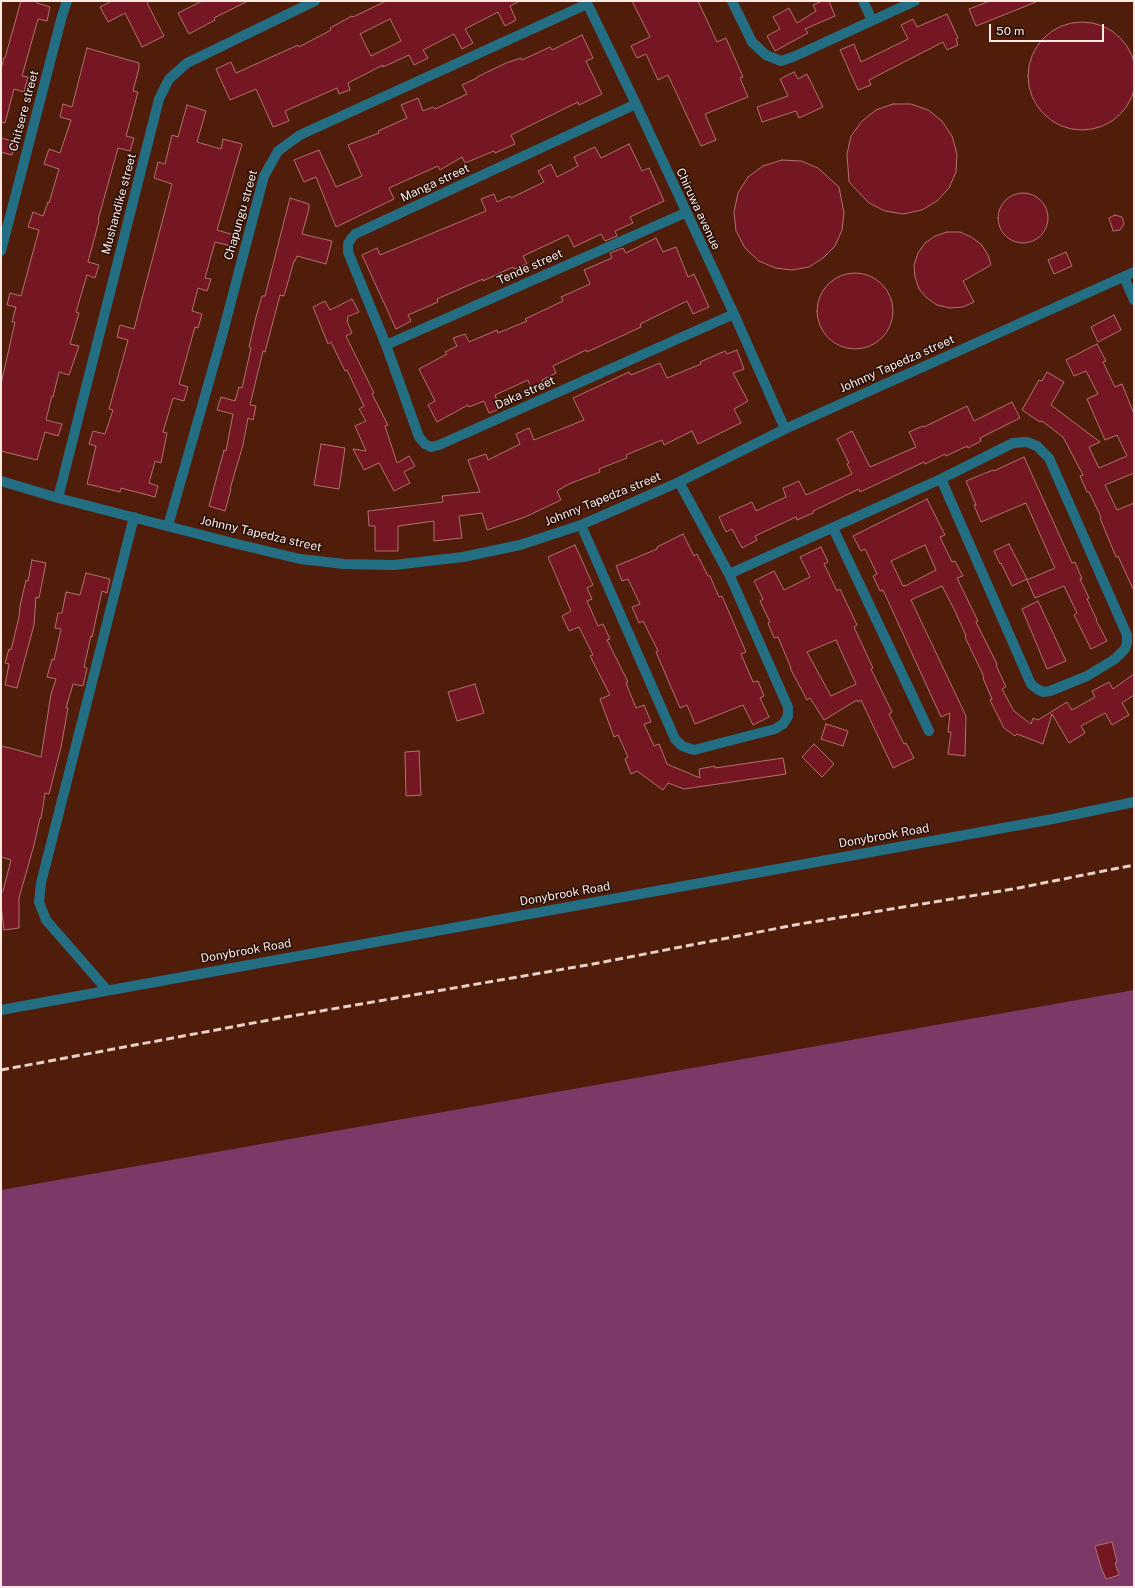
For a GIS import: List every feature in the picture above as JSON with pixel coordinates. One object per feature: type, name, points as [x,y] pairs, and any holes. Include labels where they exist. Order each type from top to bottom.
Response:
[{"type":"street","name":"Chitsere street","points":[[1,251],[67,1]]},
{"type":"street","name":"Mushandike street","points":[[58,498],[157,106],[169,79],[187,63],[315,1]]},
{"type":"street","points":[[732,1],[752,42],[766,55],[781,61],[915,1]]},
{"type":"street","points":[[864,1],[872,20]]},
{"type":"street","name":"Chiruwa avenue","points":[[586,2],[636,104],[685,212],[734,314],[785,429]]},
{"type":"street","name":"Chapungu street","points":[[168,526],[222,336],[264,176],[278,151],[300,135],[586,2]]},
{"type":"street","name":"Manga street","points":[[386,345],[348,252],[348,244],[355,234],[636,104]]},
{"type":"street","name":"Tende street","points":[[386,345],[685,212]]},
{"type":"street","name":"Johnny Tapedza street","points":[[1,481],[58,498],[300,559],[344,564],[394,565],[463,557],[520,545],[580,525],[679,482],[785,429],[1134,272]]},
{"type":"street","points":[[1124,277],[1134,300]]},
{"type":"street","name":"Daka street","points":[[386,345],[419,437],[424,444],[431,447],[446,442],[734,314]]},
{"type":"street","points":[[729,574],[940,479],[1013,443],[1026,442],[1037,446],[1049,458],[1127,635],[1125,649],[1115,659],[1087,676],[1050,691],[1044,692],[1031,684],[940,479]]},
{"type":"street","points":[[580,525],[675,740],[688,749],[694,750],[775,728],[782,724],[788,716],[788,707],[729,574],[679,482]]},
{"type":"street","points":[[107,990],[46,920],[39,902],[41,883],[134,517]]},
{"type":"street","points":[[833,528],[929,731]]},
{"type":"street","name":"Donybrook Road","points":[[1,1010],[1054,819],[1134,802]]},
{"type":"shaded area","points":[[1134,990],[1134,1587],[1,1587],[1,1190]]},
{"type":"building","points":[[21,1],[37,1],[37,3],[50,7],[47,21],[38,19],[22,76],[28,77],[24,92],[14,89],[5,123],[1,122],[1,69]]},
{"type":"building","points":[[112,1],[150,1],[147,3],[164,36],[142,47],[125,13],[108,22],[100,7]]},
{"type":"building","points":[[202,1],[248,1],[214,18],[215,20],[189,34],[178,13]]},
{"type":"building","points":[[386,1],[520,1],[510,6],[516,20],[505,26],[498,12],[465,29],[473,43],[462,49],[454,34],[423,50],[428,58],[414,65],[409,55],[383,67],[383,65],[348,83],[350,90],[339,94],[337,88],[285,111],[289,121],[273,127],[256,89],[230,100],[216,69],[231,62],[236,73],[298,45],[299,47],[331,30],[330,28],[352,16],[353,17]],"holes":[[[390,19],[401,41],[371,56],[360,34]]]},
{"type":"building","points":[[632,1],[698,1],[717,42],[726,38],[743,77],[740,78],[748,97],[705,114],[716,140],[701,146],[668,75],[658,80],[646,54],[637,58],[631,46],[650,37]]},
{"type":"building","points":[[822,1],[829,1],[835,16],[805,29],[808,33],[775,51],[767,36],[780,29],[773,17],[789,8],[797,23],[816,11],[813,5]]},
{"type":"building","points":[[990,1],[1036,2],[976,26],[969,9]]},
{"type":"building","points":[[947,14],[958,38],[956,39],[958,45],[947,50],[943,42],[869,80],[871,85],[858,90],[840,50],[854,44],[861,62],[908,39],[901,25],[913,19],[917,27]]},
{"type":"building","points":[[1082,22],[1103,26],[1121,37],[1132,55],[1136,76],[1132,97],[1121,115],[1103,126],[1082,130],[1061,126],[1043,115],[1032,97],[1028,76],[1032,55],[1043,37],[1061,26]]},
{"type":"building","points":[[582,35],[593,58],[586,61],[602,94],[579,105],[578,102],[511,135],[515,144],[495,153],[494,151],[465,163],[462,157],[440,170],[438,166],[389,188],[394,199],[336,227],[316,177],[304,182],[294,160],[319,150],[336,187],[362,176],[348,145],[379,133],[378,131],[407,118],[401,105],[418,98],[423,111],[433,107],[435,109],[467,94],[462,85],[477,77],[506,63],[521,58],[522,60],[550,47],[552,50]]},
{"type":"building","points":[[87,48],[139,63],[133,91],[138,92],[126,136],[134,138],[130,151],[118,148],[88,262],[99,265],[95,278],[87,275],[76,312],[79,313],[70,344],[79,346],[69,375],[59,372],[53,397],[52,396],[46,420],[62,424],[58,436],[45,432],[37,460],[1,451],[1,384],[15,322],[12,322],[16,307],[7,305],[10,293],[21,296],[39,230],[28,227],[33,212],[43,216],[48,202],[49,203],[59,169],[44,164],[49,149],[60,153],[71,120],[60,117],[63,104],[72,107]]},
{"type":"building","points":[[794,72],[798,79],[807,74],[823,107],[799,118],[796,111],[762,122],[757,107],[788,96],[780,79]]},
{"type":"building","points":[[893,104],[911,104],[928,110],[942,121],[952,136],[957,154],[956,172],[949,188],[937,201],[922,210],[903,214],[885,211],[869,203],[849,182],[847,154],[851,136],[862,121],[876,110]]},
{"type":"building","points":[[187,105],[206,111],[197,142],[221,149],[223,139],[242,144],[217,230],[234,235],[231,246],[215,242],[205,278],[211,279],[207,291],[198,288],[192,311],[202,314],[198,328],[195,327],[179,384],[188,387],[184,401],[173,398],[163,432],[167,433],[161,463],[155,461],[149,483],[158,486],[155,497],[121,488],[120,492],[87,484],[96,446],[89,444],[93,431],[105,434],[113,410],[109,409],[128,340],[117,337],[120,325],[134,329],[172,184],[154,178],[158,162],[165,164],[172,135],[178,137]]},
{"type":"building","points":[[1,138],[16,142],[12,155],[1,152]]},
{"type":"building","points":[[629,144],[642,171],[649,168],[664,201],[630,217],[633,223],[615,231],[617,236],[605,241],[601,234],[574,247],[568,235],[523,256],[527,264],[514,269],[513,267],[483,281],[483,279],[437,299],[438,302],[408,315],[411,321],[396,329],[362,255],[377,248],[380,255],[486,211],[481,199],[494,194],[497,202],[510,196],[511,198],[544,182],[538,171],[551,164],[557,177],[578,166],[574,157],[595,147],[601,158]]},
{"type":"building","points":[[782,160],[801,161],[818,168],[839,187],[844,213],[842,230],[835,246],[823,258],[809,267],[792,270],[775,268],[759,261],[745,248],[736,231],[734,212],[738,193],[748,177],[763,166]]},
{"type":"building","points":[[1018,193],[1028,193],[1041,200],[1048,213],[1048,223],[1041,236],[1028,243],[1018,243],[1009,239],[1002,232],[998,223],[998,213],[1002,204],[1009,197]]},
{"type":"building","points":[[290,198],[309,204],[302,234],[332,241],[326,264],[297,256],[294,261],[284,296],[280,295],[265,352],[263,351],[250,405],[256,406],[253,420],[248,418],[243,445],[225,511],[209,506],[224,450],[226,451],[233,414],[217,410],[221,397],[235,401],[239,387],[242,388],[256,317],[262,296],[265,296]]},
{"type":"building","points":[[1115,215],[1122,217],[1124,224],[1120,230],[1113,231],[1109,218]]},
{"type":"building","points":[[947,232],[960,232],[981,244],[988,255],[991,265],[963,281],[974,302],[963,307],[950,308],[937,305],[927,298],[919,289],[915,277],[914,265],[918,253],[925,243],[935,236]]},
{"type":"building","points":[[656,238],[663,252],[676,247],[688,277],[694,274],[709,307],[693,314],[687,301],[640,324],[641,327],[587,352],[586,350],[553,366],[556,373],[542,380],[543,383],[531,388],[528,380],[495,395],[500,409],[489,413],[484,401],[469,407],[468,405],[437,422],[428,405],[435,401],[419,369],[447,354],[445,352],[457,346],[453,338],[465,334],[469,342],[497,330],[498,333],[527,321],[525,319],[563,301],[561,297],[590,284],[584,270],[612,258],[610,253],[623,248],[626,253]]},
{"type":"building","points":[[1066,252],[1072,266],[1054,274],[1048,260]]},
{"type":"building","points":[[855,273],[870,276],[882,284],[890,296],[893,311],[890,326],[882,338],[870,346],[855,349],[840,346],[828,338],[820,326],[817,311],[820,296],[828,284],[840,276]]},
{"type":"building","points":[[352,299],[359,312],[347,317],[352,333],[346,336],[374,393],[372,394],[388,425],[385,426],[397,463],[409,456],[415,466],[404,472],[410,483],[394,491],[379,463],[364,470],[353,449],[366,451],[355,426],[366,421],[359,409],[364,406],[347,370],[345,371],[331,342],[328,344],[313,307],[325,301],[330,310]]},
{"type":"building","points":[[1114,315],[1121,330],[1098,342],[1091,327]]},
{"type":"building","points":[[1097,344],[1106,361],[1103,362],[1115,387],[1122,384],[1134,414],[1134,473],[1105,485],[1117,510],[1134,503],[1134,591],[1118,556],[1116,557],[1100,518],[1101,517],[1089,492],[1087,492],[1080,476],[1083,475],[1063,437],[1042,421],[1040,422],[1022,410],[1039,380],[1042,381],[1047,372],[1064,382],[1051,405],[1100,442],[1089,447],[1099,468],[1127,456],[1117,435],[1105,440],[1087,399],[1098,394],[1086,371],[1074,376],[1066,360]]},
{"type":"building","points":[[737,350],[744,369],[733,373],[748,401],[734,409],[741,423],[698,444],[692,431],[664,445],[662,440],[626,455],[627,458],[599,469],[600,472],[569,484],[557,491],[561,500],[525,517],[487,530],[482,513],[459,516],[462,538],[434,541],[434,521],[398,526],[398,551],[375,551],[375,526],[369,526],[368,511],[443,502],[442,496],[480,492],[468,460],[486,454],[488,460],[520,444],[516,434],[529,428],[534,440],[584,420],[573,398],[629,372],[631,375],[660,363],[667,378],[701,364],[700,362],[725,351],[727,354]]},
{"type":"building","points":[[1012,402],[1020,418],[980,438],[981,441],[968,448],[967,446],[946,456],[945,454],[925,464],[924,462],[860,492],[859,489],[797,520],[796,517],[755,536],[757,540],[742,548],[732,529],[726,532],[719,517],[752,502],[756,511],[786,497],[783,488],[799,481],[806,495],[852,474],[847,464],[849,463],[837,439],[852,431],[870,467],[916,447],[909,432],[923,426],[924,427],[967,406],[974,421]]},
{"type":"building","points":[[321,444],[345,448],[339,489],[314,485]]},
{"type":"building","points":[[1024,457],[1072,563],[1075,562],[1082,579],[1080,579],[1089,598],[1087,599],[1107,641],[1091,649],[1074,615],[1077,613],[1064,586],[1035,598],[1027,580],[1055,568],[1026,503],[981,522],[974,505],[976,505],[966,481],[993,470],[994,471]]},
{"type":"building","points":[[927,499],[945,535],[940,537],[952,562],[955,561],[963,576],[957,578],[978,621],[976,622],[997,664],[996,665],[1006,687],[1002,689],[1014,711],[1031,724],[1033,718],[1038,720],[1067,702],[1072,710],[1095,697],[1092,691],[1109,682],[1113,689],[1134,674],[1134,695],[1122,703],[1129,715],[1112,725],[1105,713],[1081,726],[1085,733],[1069,743],[1052,714],[1043,744],[1017,734],[1015,736],[1004,728],[990,700],[992,699],[983,678],[984,677],[965,637],[966,636],[954,609],[942,586],[911,600],[966,716],[965,756],[948,754],[951,732],[948,732],[950,713],[941,717],[883,590],[880,591],[873,576],[877,574],[865,549],[861,551],[853,536]],"holes":[[[925,545],[936,570],[903,586],[891,561]]]},
{"type":"building","points":[[683,534],[694,556],[697,554],[708,576],[710,576],[719,597],[722,596],[746,652],[741,654],[753,682],[758,681],[764,696],[760,698],[769,717],[753,725],[743,705],[695,724],[687,705],[680,708],[656,652],[658,651],[643,621],[639,623],[632,607],[640,604],[628,579],[622,581],[616,566],[657,549],[657,547]]},
{"type":"building","points":[[1009,544],[1027,579],[1012,586],[994,551]]},
{"type":"building","points":[[575,545],[593,585],[587,588],[592,599],[587,601],[598,626],[603,624],[610,639],[607,640],[628,682],[626,683],[636,708],[644,705],[651,722],[644,724],[654,746],[659,744],[667,764],[700,778],[699,769],[783,758],[786,774],[684,789],[668,783],[663,790],[637,771],[631,774],[625,759],[628,757],[618,735],[614,737],[600,699],[610,695],[590,656],[593,655],[579,627],[569,631],[562,616],[571,611],[548,557]]},
{"type":"building","points":[[821,547],[828,562],[824,564],[837,591],[840,589],[857,625],[854,627],[873,668],[871,669],[892,712],[889,714],[904,744],[906,743],[914,758],[893,768],[861,700],[858,702],[857,700],[824,720],[810,698],[807,700],[790,668],[778,637],[774,638],[768,623],[770,622],[760,601],[763,599],[754,581],[774,571],[784,590],[810,577],[800,557]],"holes":[[[836,640],[856,684],[831,696],[807,652]]]},
{"type":"building","points":[[32,560],[46,563],[39,598],[36,597],[34,625],[17,688],[5,685],[9,664],[5,663],[9,649],[11,650],[26,580],[28,581]]},
{"type":"building","points":[[86,573],[110,579],[107,593],[102,591],[84,667],[87,668],[83,686],[73,684],[66,708],[68,708],[61,747],[49,794],[45,793],[41,819],[40,818],[19,898],[19,928],[4,930],[1,891],[3,891],[11,860],[1,857],[1,746],[41,757],[51,694],[56,679],[47,677],[52,659],[54,660],[61,629],[55,628],[58,613],[62,613],[66,592],[80,595]]},
{"type":"building","points":[[1038,601],[1066,661],[1047,669],[1022,609]]},
{"type":"building","points":[[475,684],[484,713],[457,721],[448,692]]},
{"type":"building","points":[[826,724],[848,731],[843,746],[821,739]]},
{"type":"building","points":[[814,744],[834,764],[822,777],[802,757]]},
{"type":"building","points":[[419,751],[421,795],[406,796],[405,752]]},
{"type":"building","points":[[1112,1542],[1117,1562],[1115,1563],[1119,1575],[1106,1579],[1095,1546]]},
{"type":"railway","points":[[1,1070],[280,1018],[593,964],[800,924],[1013,889],[1134,865]]}]
